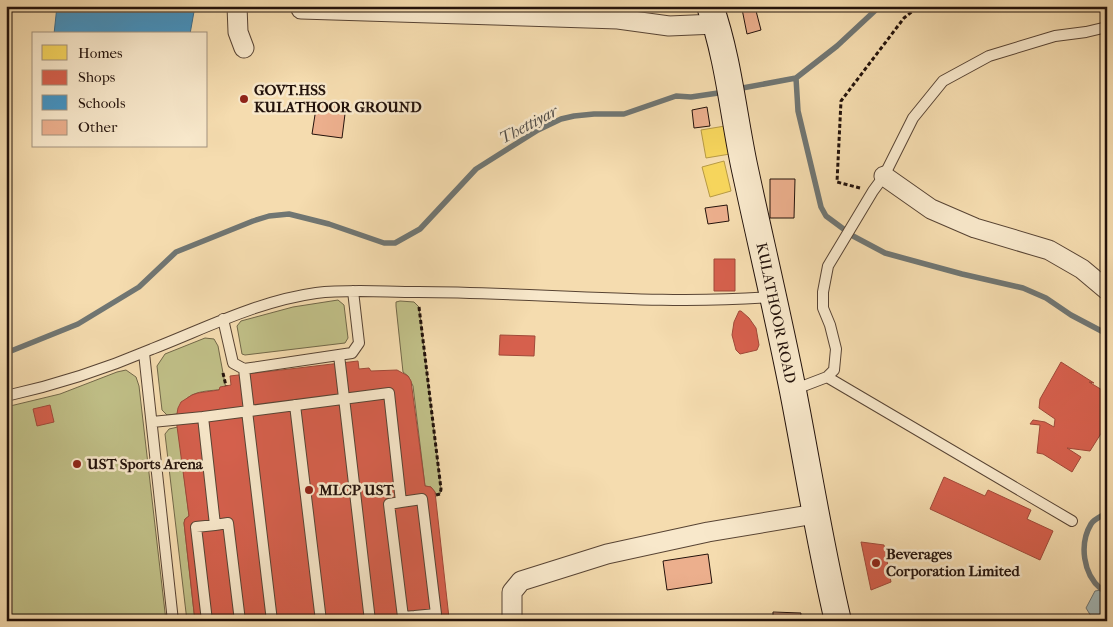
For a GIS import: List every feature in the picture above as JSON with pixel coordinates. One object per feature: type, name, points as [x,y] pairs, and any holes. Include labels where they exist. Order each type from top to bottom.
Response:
[{"type":"main road","name":"KULATHOOR ROAD","points":[[713,15],[792,390],[814,514],[838,621]]},
{"type":"street","points":[[236,6],[238,32],[244,48]]},
{"type":"street","points":[[300,9],[618,19],[669,26],[713,15]]},
{"type":"street","points":[[878,184],[975,228],[1049,250],[1082,269],[1107,290]]},
{"type":"street","points":[[512,621],[512,592],[521,581],[607,554],[708,532],[814,514]]},
{"type":"lane","points":[[792,390],[827,377],[834,370],[836,349],[830,325],[823,308],[823,292],[828,266],[878,184],[912,118],[943,80],[989,56],[1055,36],[1107,27]]},
{"type":"lane","points":[[223,319],[233,363],[244,369],[352,353],[359,343],[353,291]]},
{"type":"lane","points":[[6,396],[50,386],[144,353],[223,319],[262,305],[315,293],[353,291],[478,292],[664,299],[772,297]]},
{"type":"lane","points":[[144,353],[174,621]]},
{"type":"lane","points":[[339,355],[370,621]]},
{"type":"lane","points":[[244,369],[272,621]]},
{"type":"lane","points":[[827,377],[1072,521]]},
{"type":"lane","points":[[152,422],[389,393],[401,502]]},
{"type":"lane","points":[[295,405],[321,621]]},
{"type":"lane","points":[[203,417],[214,525]]},
{"type":"lane","points":[[422,499],[436,614],[415,618],[403,617],[389,504],[422,499]]},
{"type":"lane","points":[[207,621],[196,527],[228,523],[240,621]]},
{"type":"path","points":[[878,184],[837,182],[841,101],[904,18],[918,6]]},
{"type":"path","points":[[419,306],[441,489],[440,494],[436,495]]},
{"type":"path","points":[[223,370],[226,386]]},
{"type":"shaded area","points":[[338,300],[344,305],[348,338],[345,343],[242,354],[237,326],[241,321],[293,307]]},
{"type":"shaded area","points":[[396,302],[414,302],[419,307],[441,489],[440,494],[436,495],[431,487],[425,486],[413,386],[408,376],[403,372],[396,306]]},
{"type":"shaded area","points":[[205,338],[214,339],[218,346],[226,389],[196,393],[185,400],[177,414],[167,415],[162,410],[157,366],[165,354]]},
{"type":"shaded area","points":[[126,370],[136,377],[139,386],[166,621],[6,621],[6,407],[60,394]]},
{"type":"shaded area","points":[[178,427],[189,516],[185,519],[184,523],[195,621],[187,621],[165,434],[169,429]]},
{"type":"shaded area","points":[[1107,589],[1107,621],[1094,621],[1086,608],[1095,591]]},
{"type":"building: Homes","points":[[725,126],[730,154],[706,158],[701,130]]},
{"type":"building: Homes","points":[[724,161],[731,191],[710,197],[702,167]]},
{"type":"building: Shops","points":[[714,259],[735,259],[735,291],[714,291]]},
{"type":"building: Shops","points":[[739,311],[749,318],[756,328],[759,345],[757,350],[740,354],[736,350],[732,335],[734,322]]},
{"type":"building: Shops","points":[[500,335],[535,336],[534,356],[499,355]]},
{"type":"building: Shops","name":"MLCP UST","points":[[358,361],[359,369],[369,368],[371,371],[397,370],[408,376],[411,381],[425,486],[431,487],[435,492],[448,621],[195,621],[184,523],[185,519],[189,516],[176,419],[181,402],[192,395],[219,390],[220,387],[231,385],[230,376]]},
{"type":"building: Shops","points":[[1061,362],[1107,393],[1107,424],[1090,451],[1067,448],[1081,457],[1072,472],[1043,454],[1037,453],[1040,425],[1030,424],[1033,420],[1045,422],[1054,427],[1055,419],[1039,408],[1040,399]]},
{"type":"building: Shops","points":[[50,405],[54,422],[37,426],[33,409]]},
{"type":"building: Shops","points":[[944,477],[985,496],[988,490],[1031,510],[1027,519],[1053,531],[1040,560],[930,509]]},
{"type":"building: Shops","name":"Beverages Corporation Limited","points":[[861,542],[884,545],[891,582],[871,590]]},
{"type":"building: Schools","points":[[57,6],[195,6],[190,32],[54,32]]},
{"type":"building: Other","points":[[755,7],[761,30],[747,34],[742,9]]},
{"type":"building: Other","points":[[317,102],[346,106],[342,138],[312,134]]},
{"type":"building: Other","points":[[707,107],[710,126],[694,128],[692,110]]},
{"type":"building: Other","points":[[770,179],[795,179],[794,218],[770,218]]},
{"type":"building: Other","points":[[727,205],[729,221],[708,224],[705,208]]},
{"type":"building: Other","points":[[6,229],[11,229],[11,246],[6,246]]},
{"type":"building: Other","points":[[708,554],[712,583],[667,590],[663,561]]},
{"type":"building: Other","points":[[773,612],[801,613],[800,621],[773,621]]},
{"type":"waterway","points":[[737,89],[796,78],[837,46],[880,6]]},
{"type":"waterway","points":[[796,78],[798,111],[821,207],[826,216],[853,236],[885,253],[1023,288],[1046,298],[1071,315],[1107,334]]},
{"type":"waterway","name":"Thettiyar","points":[[6,353],[78,324],[139,287],[176,252],[253,221],[269,216],[289,214],[329,224],[384,243],[395,243],[420,229],[476,169],[538,130],[561,119],[594,114],[624,114],[676,96],[691,97],[725,92]]},
{"type":"waterway","points":[[1101,589],[1090,575],[1084,549],[1087,532],[1091,524],[1107,513]]},
{"type":"place","name":"GOVT.HSS KULATHOOR GROUND","points":[[244,99]]},
{"type":"place","name":"UST Sports Arena","points":[[77,464]]},
{"type":"place","name":"MLCP UST","points":[[309,490]]},
{"type":"place","name":"Beverages Corporation Limited","points":[[876,563]]}]
